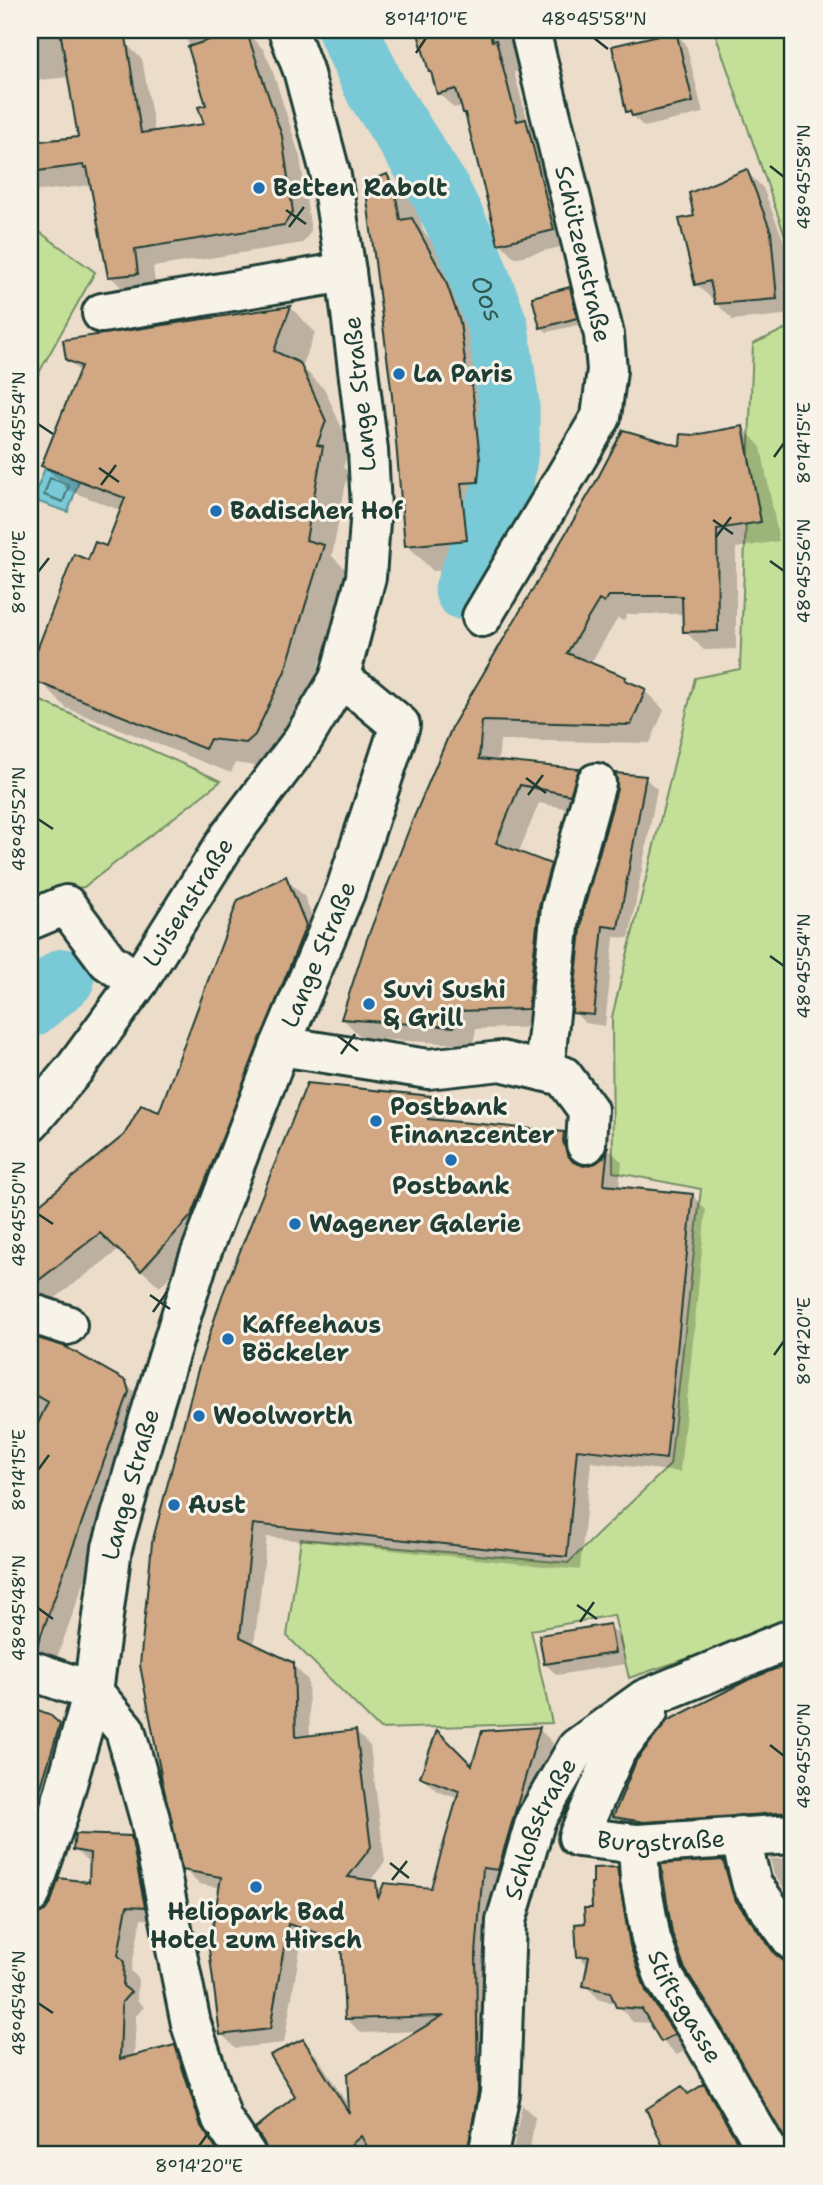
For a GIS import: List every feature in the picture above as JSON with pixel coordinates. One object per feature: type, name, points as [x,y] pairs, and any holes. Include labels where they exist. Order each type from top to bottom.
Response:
[{"type":"street","name":"Lange Straße","points":[[30,1895],[58,1815],[93,1692],[112,1548],[198,1261],[280,1046],[345,892],[400,725],[339,679],[366,577],[370,508],[368,450],[331,176],[303,70],[288,30]]},
{"type":"street","name":"Schützenstraße","points":[[482,617],[601,418],[607,370],[604,335],[530,30]]},
{"type":"street","points":[[103,313],[346,272]]},
{"type":"street","name":"Luisenstraße","points":[[30,1122],[76,1066],[138,982],[230,836],[300,744],[339,679]]},
{"type":"street","points":[[544,1071],[561,908],[596,783]]},
{"type":"street","points":[[30,920],[66,905],[108,961],[138,982]]},
{"type":"street","name":"Lange Straße","points":[[280,1046],[428,1069],[501,1061],[563,1076],[588,1110],[586,1144]]},
{"type":"street","points":[[30,1312],[67,1325]]},
{"type":"street","name":"Schloßstraße","points":[[488,2155],[500,2093],[506,1921],[536,1819],[577,1748],[645,1699],[793,1638]]},
{"type":"street","points":[[30,1670],[93,1692],[125,1730],[150,1819],[191,2024],[222,2119],[246,2155]]},
{"type":"street","name":"Burgstraße","points":[[668,1689],[617,1749],[578,1837],[638,1844],[793,1834]]},
{"type":"street","points":[[740,1836],[752,1885],[793,1941]]},
{"type":"street","name":"Stiftsgasse","points":[[638,1844],[640,1879],[651,1938],[665,1979],[698,2030],[770,2155]]},
{"type":"green space","points":[[714,30],[793,30],[793,259]]},
{"type":"green space","points":[[30,225],[95,272],[30,389]]},
{"type":"green space","points":[[793,325],[793,1623],[629,1678],[614,1615],[531,1630],[552,1723],[380,1729],[287,1636],[301,1539],[568,1563],[670,1465],[701,1189],[613,1172],[612,1017],[695,678],[740,669],[753,344]]},
{"type":"green space","points":[[30,696],[221,781],[84,887],[41,893],[30,886]]},
{"type":"water","points":[[45,468],[79,481],[68,512],[33,500]]},
{"type":"building","points":[[60,30],[125,30],[141,133],[204,124],[198,107],[206,105],[188,47],[246,30],[282,136],[293,212],[284,225],[135,249],[138,274],[108,277],[87,167],[84,168],[83,165],[30,172],[30,142],[78,137]]},
{"type":"building","points":[[417,30],[489,30],[492,41],[496,40],[517,121],[526,119],[554,230],[498,244],[465,113],[456,89],[437,94]]},
{"type":"building","points":[[676,31],[693,102],[632,116],[630,111],[626,112],[612,46]]},
{"type":"building","points":[[747,169],[771,232],[777,299],[715,304],[710,281],[695,285],[679,219],[694,216],[689,193]]},
{"type":"building","points":[[387,174],[395,191],[400,220],[412,218],[445,279],[460,322],[468,385],[472,385],[480,460],[478,482],[461,483],[467,540],[405,546],[392,396],[365,183]]},
{"type":"building","points":[[570,287],[577,318],[540,328],[532,297]]},
{"type":"building","name":"Badischer Hof","points":[[291,306],[274,351],[300,363],[326,421],[317,445],[323,446],[306,540],[324,545],[285,671],[255,735],[246,743],[210,739],[205,749],[39,683],[30,668],[74,554],[88,560],[95,542],[106,546],[125,498],[41,466],[81,366],[66,360],[63,340]]},
{"type":"building","points":[[743,426],[761,522],[717,529],[718,631],[683,632],[682,596],[609,596],[604,603],[599,600],[567,653],[626,677],[625,680],[646,689],[631,725],[482,721],[479,759],[579,769],[570,795],[520,785],[496,843],[551,864],[539,906],[528,1009],[457,1011],[454,1027],[341,1019],[367,939],[453,725],[593,487],[623,430],[680,446],[681,434],[694,435]]},
{"type":"building","points":[[615,773],[646,776],[618,928],[603,926],[594,1015],[572,1013],[583,912],[617,789]]},
{"type":"building","points":[[286,876],[306,925],[192,1215],[141,1271],[100,1233],[30,1287],[30,1212],[124,1135],[141,1105],[159,1112],[238,900]]},
{"type":"building","points":[[307,1083],[431,1096],[428,1119],[564,1132],[563,1141],[567,1154],[573,1162],[584,1166],[596,1163],[604,1157],[608,1146],[604,1185],[693,1194],[666,1459],[577,1449],[567,1557],[253,1524],[240,1637],[294,1663],[296,1737],[356,1730],[371,1847],[348,1877],[376,1881],[378,1899],[384,1883],[431,1888],[459,1791],[420,1777],[437,1730],[472,1765],[482,1731],[540,1727],[498,1870],[483,1868],[476,1954],[478,2091],[467,2155],[372,2155],[361,2136],[339,2155],[268,2155],[255,2129],[295,2096],[270,2055],[303,2039],[349,2113],[347,2074],[442,2016],[345,2019],[341,1940],[288,1924],[270,2029],[220,2035],[209,1949],[221,1877],[182,1870],[140,1665],[152,1543],[197,1373],[222,1296]]},
{"type":"building","points":[[30,1336],[64,1346],[126,1381],[129,1392],[36,1649],[30,1649],[30,1440],[48,1402],[30,1392]]},
{"type":"building","points":[[610,1624],[615,1653],[544,1664],[539,1635]]},
{"type":"building","points":[[793,1666],[793,1812],[644,1822],[613,1817],[636,1761],[667,1721],[746,1681],[775,1669]]},
{"type":"building","points":[[30,1707],[49,1714],[60,1724],[36,1803],[30,1802]]},
{"type":"building","points":[[75,1834],[131,1836],[145,1907],[127,1906],[118,1955],[124,1962],[123,1986],[131,1992],[122,2002],[120,2059],[175,2045],[201,2126],[220,2155],[30,2155],[30,1916],[45,1911],[59,1878],[89,1882],[90,1853],[73,1850]]},
{"type":"building","points":[[723,1860],[734,1898],[775,1954],[784,1961],[793,1963],[793,2155],[717,2019],[685,1969],[672,1933],[661,1864]]},
{"type":"building","points":[[617,1867],[630,1946],[646,1991],[675,2034],[661,2042],[642,2009],[616,2007],[610,1992],[583,1986],[589,1956],[577,1957],[575,1924],[585,1923],[584,1908],[592,1908],[593,1868]]},
{"type":"building","points":[[704,2084],[745,2155],[667,2155],[646,2109],[682,2086],[688,2094]]},
{"type":"waterway","name":"Oos","points":[[348,30],[376,90],[439,189],[467,245],[498,327],[509,404],[509,444],[502,490],[465,590]]},
{"type":"waterway","name":"Oos","points":[[30,1007],[64,979]]},
{"type":"place","name":"Betten Rabolt","points":[[259,188]]},
{"type":"place","name":"La Paris","points":[[399,374]]},
{"type":"place","name":"Badischer Hof","points":[[216,511]]},
{"type":"place","name":"Suvi Sushi & Grill","points":[[369,1004]]},
{"type":"place","name":"Postbank Finanzcenter","points":[[376,1121]]},
{"type":"place","name":"Postbank","points":[[451,1160]]},
{"type":"place","name":"Wagener Galerie","points":[[295,1224]]},
{"type":"place","name":"Kaffeehaus Böckeler","points":[[228,1339]]},
{"type":"place","name":"Woolworth","points":[[199,1416]]},
{"type":"place","name":"Aust","points":[[174,1505]]},
{"type":"place","name":"Heliopark Bad Hotel zum Hirsch","points":[[256,1887]]}]
